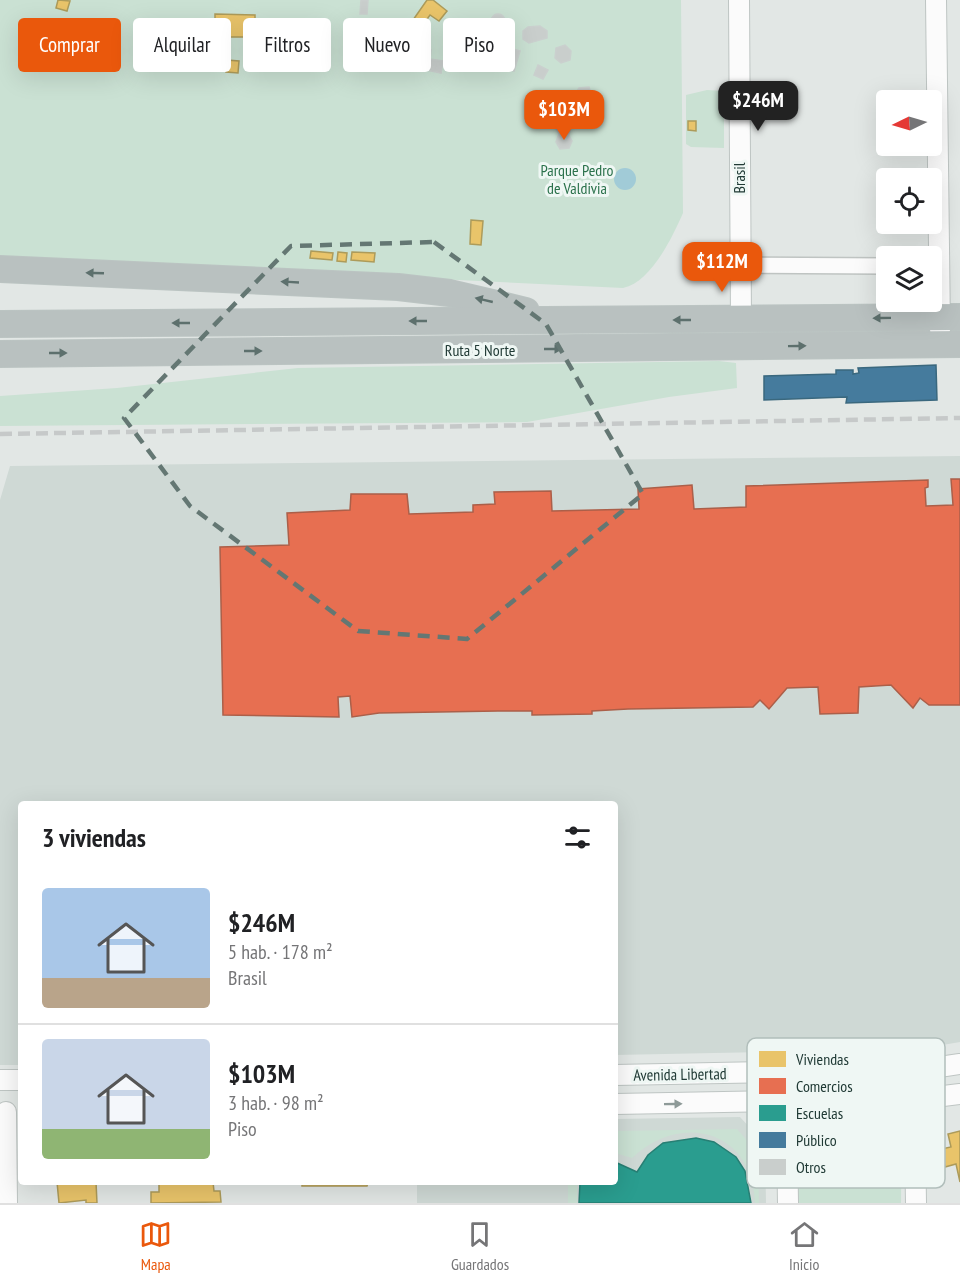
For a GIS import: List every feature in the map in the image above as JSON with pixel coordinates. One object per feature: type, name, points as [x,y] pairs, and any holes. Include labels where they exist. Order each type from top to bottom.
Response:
[{"type":"highway","points":[[0,269],[398,287],[450,293],[561,320]]},
{"type":"highway","name":"Ruta 5 Norte","points":[[0,324],[950,318]]},
{"type":"highway","name":"Ruta 5 Norte","points":[[0,354],[950,344]]},
{"type":"street","name":"Brasil","points":[[739,0],[741,320]]},
{"type":"street","points":[[935,246],[936,0]]},
{"type":"street","points":[[740,265],[876,266]]},
{"type":"street","points":[[942,291],[950,318],[950,344]]},
{"type":"street","name":"Avenida Libertad","points":[[945,1066],[960,1064]]},
{"type":"street","name":"Avenida Libertad","points":[[618,1075],[747,1073]]},
{"type":"street","points":[[0,1080],[18,1080]]},
{"type":"street","name":"Avenida Libertad","points":[[945,1095],[960,1094]]},
{"type":"street","name":"Avenida Libertad","points":[[618,1104],[747,1102]]},
{"type":"street","points":[[7,1203],[9,1112]]},
{"type":"street","points":[[788,1188],[788,1203]]},
{"type":"street","points":[[916,1188],[916,1203]]},
{"type":"highlighted area","points":[[434,242],[546,324],[643,494],[467,639],[358,631],[190,506],[124,418],[291,246]]},
{"type":"shaded area","points":[[960,456],[960,1042],[945,1045],[945,1038],[747,1038],[747,1052],[618,1055],[618,801],[18,801],[18,1065],[0,1065],[0,500],[10,466]]},
{"type":"shaded area","points":[[740,1117],[747,1125],[747,1188],[766,1188],[766,1203],[417,1203],[417,1185],[618,1185],[618,1119]]},
{"type":"green space","name":"Parque Pedro de Valdivia","points":[[0,0],[681,0],[683,213],[667,246],[651,268],[643,277],[623,288],[0,258]]},
{"type":"green space","points":[[707,90],[724,91],[724,148],[691,147],[686,144],[686,95]]},
{"type":"green space","points":[[719,361],[736,363],[737,388],[669,397],[527,422],[0,426],[0,396],[117,388],[298,368]]},
{"type":"green space","points":[[737,1129],[747,1140],[747,1170],[742,1159],[728,1145],[712,1136],[692,1133],[672,1135],[652,1143],[632,1158],[618,1154],[618,1131]]},
{"type":"green space","points":[[568,1185],[577,1185],[577,1203],[568,1203]]},
{"type":"green space","points":[[753,1188],[759,1188],[759,1203],[755,1203]]},
{"type":"green space","points":[[794,1188],[901,1188],[901,1203],[794,1203]]},
{"type":"water","points":[[625,168],[633,171],[636,179],[633,187],[625,190],[617,187],[614,179],[617,171]]},
{"type":"building: Viviendas","points":[[58,0],[70,1],[67,11],[56,8]]},
{"type":"building: Viviendas","points":[[427,0],[433,0],[447,11],[439,21],[430,15],[428,18],[414,18]]},
{"type":"building: Viviendas","points":[[215,14],[255,15],[255,18],[243,18],[243,37],[231,37],[231,18],[215,18]]},
{"type":"building: Viviendas","points":[[231,60],[239,61],[238,73],[226,72],[231,72]]},
{"type":"building: Viviendas","points":[[688,121],[696,121],[696,131],[688,130]]},
{"type":"building: Viviendas","points":[[471,220],[483,221],[481,245],[470,244]]},
{"type":"building: Viviendas","points":[[311,251],[333,253],[332,260],[310,258]]},
{"type":"building: Viviendas","points":[[338,252],[347,253],[346,262],[337,261]]},
{"type":"building: Viviendas","points":[[352,252],[375,253],[374,262],[351,260]]},
{"type":"building: Viviendas","points":[[960,1131],[960,1182],[956,1164],[945,1167],[945,1148],[951,1147],[948,1134]]},
{"type":"building: Viviendas","points":[[57,1185],[96,1185],[97,1203],[86,1203],[86,1200],[59,1203]]},
{"type":"building: Viviendas","points":[[159,1185],[213,1185],[214,1191],[220,1191],[221,1202],[151,1203],[151,1192],[159,1192]]},
{"type":"building: Viviendas","points":[[302,1185],[367,1185],[367,1186]]},
{"type":"building: Comercios","points":[[951,479],[960,479],[960,705],[929,705],[920,698],[913,708],[891,685],[859,687],[858,713],[820,714],[818,687],[787,688],[769,709],[760,700],[753,707],[628,709],[592,711],[592,714],[532,715],[532,711],[498,711],[379,713],[352,717],[350,696],[338,697],[339,717],[223,715],[220,547],[289,545],[287,513],[350,510],[351,494],[407,494],[409,514],[473,512],[473,505],[495,504],[494,492],[551,491],[552,511],[639,509],[638,489],[692,485],[694,509],[746,507],[746,486],[928,480],[928,487],[925,488],[926,506],[953,505]]},
{"type":"building: Escuelas","points":[[696,1138],[714,1142],[736,1157],[745,1171],[751,1203],[579,1203],[580,1185],[618,1185],[618,1163],[637,1172],[648,1155],[663,1143]]},
{"type":"building: Público","points":[[936,365],[937,400],[846,403],[847,397],[764,400],[764,376],[836,374],[836,370],[853,370],[853,374],[859,373],[858,368]]},
{"type":"building: Otros","points":[[361,0],[368,0],[367,14],[360,14]]},
{"type":"building: Otros","points":[[498,14],[504,18],[492,18]]},
{"type":"building: Otros","points":[[540,26],[547,31],[547,38],[529,43],[523,39],[523,31],[528,27]]},
{"type":"building: Otros","points":[[565,45],[571,51],[570,60],[561,63],[555,58],[556,48]]},
{"type":"building: Otros","points":[[515,49],[520,51],[515,68]]},
{"type":"building: Otros","points":[[431,59],[443,61],[441,73],[431,71]]},
{"type":"building: Otros","points":[[538,65],[548,70],[543,79],[534,75]]},
{"type":"building: Otros","points":[[589,87],[592,96],[589,103],[578,104],[575,94],[579,88]]},
{"type":"building: Otros","points":[[566,119],[571,127],[569,134],[567,132],[559,134],[556,129],[558,121]]},
{"type":"building: Otros","points":[[567,132],[572,141],[569,148],[560,149],[556,142],[559,134]]},
{"type":"railway","points":[[0,434],[960,418]]}]
